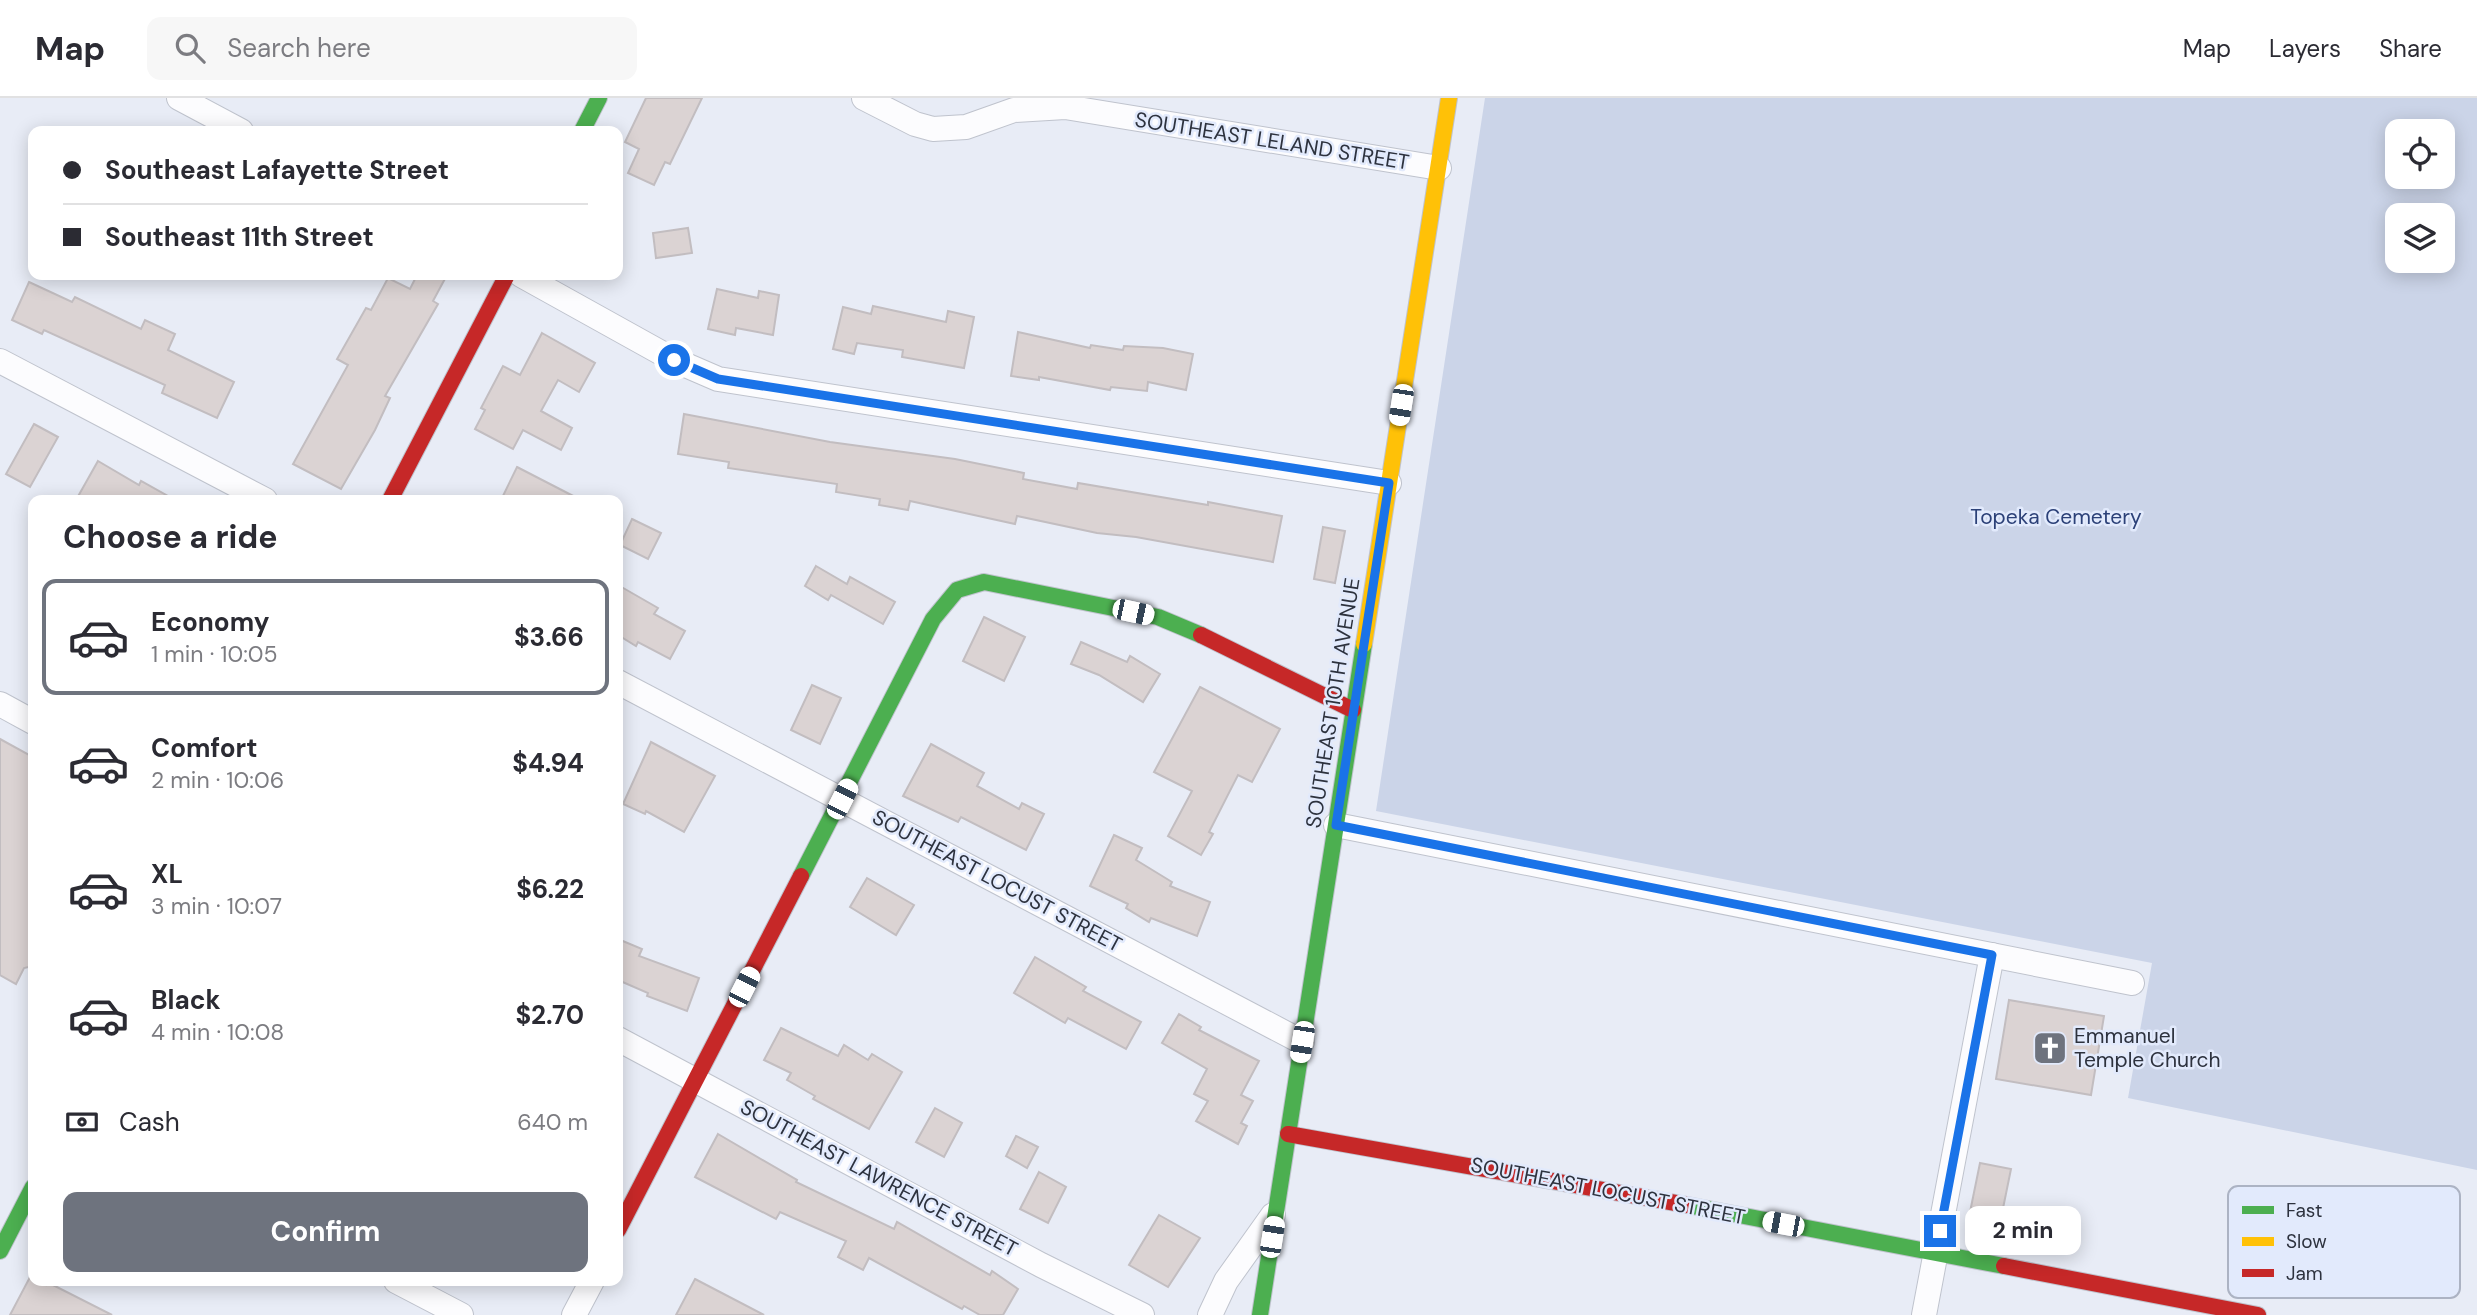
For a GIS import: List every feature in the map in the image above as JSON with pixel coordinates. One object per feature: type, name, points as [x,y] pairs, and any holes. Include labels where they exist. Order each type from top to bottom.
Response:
[{"type":"street","points":[[179,98],[232,126]]},
{"type":"street","points":[[585,126],[599,98]]},
{"type":"street","name":"SOUTHEAST LELAND STREET","points":[[864,98],[915,124],[933,129],[966,127],[1014,110],[1065,107],[1439,168]]},
{"type":"street","name":"SOUTHEAST 10TH AVENUE","points":[[1261,1315],[1450,98]]},
{"type":"street","points":[[393,495],[504,280]]},
{"type":"street","points":[[530,280],[674,360],[718,379],[1389,483]]},
{"type":"street","points":[[0,361],[255,495]]},
{"type":"street","points":[[623,1220],[944,600],[966,583],[984,582],[1157,617],[1188,628],[1353,710]]},
{"type":"street","name":"SOUTHEAST LOCUST STREET","points":[[623,685],[1302,1042]]},
{"type":"street","points":[[0,704],[28,719]]},
{"type":"street","points":[[1336,825],[2132,983]]},
{"type":"street","points":[[1924,1315],[1992,955]]},
{"type":"street","name":"SOUTHEAST LAWRENCE STREET","points":[[623,1042],[1041,1265],[1142,1315]]},
{"type":"street","name":"SOUTHEAST LOCUST STREET","points":[[1288,1134],[1656,1199],[2258,1315]]},
{"type":"street","points":[[0,1251],[28,1197]]},
{"type":"street","points":[[1210,1315],[1226,1281],[1276,1211]]},
{"type":"street","points":[[406,1286],[461,1315]]},
{"type":"street","points":[[574,1315],[589,1286]]},
{"type":"green space","name":"Topeka Cemetery","points":[[1485,98],[2477,98],[2477,1170],[2128,1098],[2152,963],[1376,811]]},
{"type":"building","points":[[646,98],[702,98],[670,164],[665,162],[654,185],[628,173],[639,149],[625,142]]},
{"type":"building","points":[[688,228],[692,253],[656,258],[653,233]]},
{"type":"building","points":[[387,280],[410,289],[414,280],[444,280],[433,301],[438,304],[385,396],[390,398],[375,430],[341,489],[293,464],[348,365],[337,359],[366,308],[371,310]]},
{"type":"building","points":[[29,282],[72,302],[75,297],[141,329],[145,320],[175,334],[168,350],[234,382],[217,418],[162,393],[165,385],[44,330],[42,334],[12,320]]},
{"type":"building","points":[[717,289],[758,298],[759,291],[779,295],[773,335],[736,328],[735,335],[708,329]]},
{"type":"building","points":[[873,306],[946,322],[948,311],[974,317],[964,368],[902,357],[903,350],[857,343],[854,354],[833,349],[843,307],[871,314]]},
{"type":"building","points":[[1018,332],[1090,348],[1091,345],[1123,350],[1124,346],[1163,348],[1193,354],[1186,390],[1148,382],[1147,391],[1111,387],[1110,390],[1039,377],[1039,380],[1011,376]]},
{"type":"building","points":[[542,333],[595,363],[579,392],[558,380],[541,411],[572,428],[561,450],[523,430],[513,449],[475,429],[485,410],[481,408],[503,366],[520,375]]},
{"type":"building","points":[[684,414],[830,442],[955,459],[1024,473],[1023,479],[1077,489],[1078,483],[1282,516],[1273,562],[1136,537],[1097,533],[1017,516],[1015,524],[910,501],[908,510],[879,505],[880,499],[836,492],[837,484],[728,468],[729,462],[678,454]]},
{"type":"building","points":[[34,424],[58,437],[30,487],[6,474]]},
{"type":"building","points":[[98,461],[139,485],[141,481],[166,495],[79,495]]},
{"type":"building","points":[[517,467],[571,495],[503,495]]},
{"type":"building","points":[[632,519],[661,533],[648,559],[623,546],[623,538]]},
{"type":"building","points":[[1323,527],[1345,531],[1335,583],[1314,579]]},
{"type":"building","points":[[816,566],[847,584],[850,577],[895,602],[883,624],[831,595],[828,600],[805,586]]},
{"type":"building","points":[[623,588],[658,608],[654,614],[685,631],[670,659],[638,642],[636,646],[623,638]]},
{"type":"building","points":[[984,617],[1025,637],[1004,681],[963,661]]},
{"type":"building","points":[[1081,642],[1127,662],[1130,656],[1160,674],[1143,702],[1099,675],[1071,664]]},
{"type":"building","points":[[812,685],[841,698],[820,744],[791,730]]},
{"type":"building","points":[[1200,687],[1280,729],[1252,782],[1238,775],[1209,832],[1213,834],[1201,855],[1168,836],[1192,791],[1154,772]]},
{"type":"building","points":[[0,739],[28,754],[28,967],[24,968],[16,984],[0,975]]},
{"type":"building","points":[[651,742],[715,776],[684,832],[646,811],[645,814],[623,804]]},
{"type":"building","points":[[931,744],[984,773],[977,786],[1019,809],[1022,803],[1044,814],[1026,850],[961,817],[958,822],[903,796]]},
{"type":"building","points":[[1114,835],[1142,848],[1136,860],[1172,882],[1170,886],[1210,902],[1197,936],[1151,918],[1149,922],[1126,908],[1128,904],[1090,886]]},
{"type":"building","points":[[867,878],[914,905],[896,935],[850,907]]},
{"type":"building","points":[[623,941],[642,949],[639,956],[699,978],[687,1011],[647,996],[648,993],[623,982]]},
{"type":"building","points":[[1035,957],[1086,987],[1083,991],[1141,1022],[1126,1049],[1068,1018],[1065,1023],[1014,993]]},
{"type":"building","name":"Emmanuel Temple Church","points":[[2009,1000],[2104,1016],[2091,1095],[1996,1079]]},
{"type":"building","points":[[1179,1014],[1201,1027],[1199,1030],[1259,1061],[1241,1095],[1253,1101],[1241,1123],[1247,1126],[1238,1144],[1196,1121],[1208,1101],[1194,1094],[1207,1069],[1162,1043]]},
{"type":"building","points":[[781,1028],[838,1056],[844,1045],[868,1060],[872,1054],[902,1072],[869,1129],[813,1099],[815,1096],[787,1080],[791,1073],[764,1060]]},
{"type":"building","points":[[935,1108],[962,1123],[944,1157],[916,1142]]},
{"type":"building","points":[[718,1134],[797,1180],[796,1182],[894,1229],[897,1222],[990,1275],[992,1271],[1018,1289],[1003,1315],[980,1315],[964,1306],[962,1309],[869,1258],[863,1270],[838,1257],[846,1241],[780,1212],[776,1219],[695,1177]]},
{"type":"building","points":[[1016,1136],[1038,1147],[1027,1168],[1006,1156]]},
{"type":"building","points":[[1980,1163],[2011,1169],[2000,1223],[1969,1217]]},
{"type":"building","points":[[1039,1172],[1066,1187],[1048,1223],[1020,1209]]},
{"type":"building","points":[[1159,1215],[1200,1238],[1168,1287],[1129,1265]]},
{"type":"building","points":[[695,1279],[764,1315],[676,1315]]},
{"type":"building","points":[[28,1281],[28,1286],[55,1286],[112,1315],[10,1315]]},
{"type":"traffic: fast","points":[[585,126],[599,98]]},
{"type":"traffic: fast","points":[[801,876],[933,619],[957,590],[984,582],[1158,617],[1201,635]]},
{"type":"traffic: fast","points":[[1260,1315],[1364,644]]},
{"type":"traffic: fast","points":[[0,1251],[28,1197]]},
{"type":"traffic: fast","points":[[1687,1205],[2004,1266]]},
{"type":"traffic: slow","points":[[1364,644],[1449,98]]},
{"type":"traffic: jam","points":[[393,495],[504,280]]},
{"type":"traffic: jam","points":[[1201,635],[1353,710]]},
{"type":"traffic: jam","points":[[623,1220],[801,876]]},
{"type":"traffic: jam","points":[[1288,1134],[1687,1205]]},
{"type":"traffic: jam","points":[[2004,1266],[2258,1315]]},
{"type":"place","name":"Emmanuel Temple Church","points":[[2050,1048]]},
{"type":"route","points":[[674,360],[718,379],[1389,483],[1336,825],[1992,955],[1940,1231]]}]
